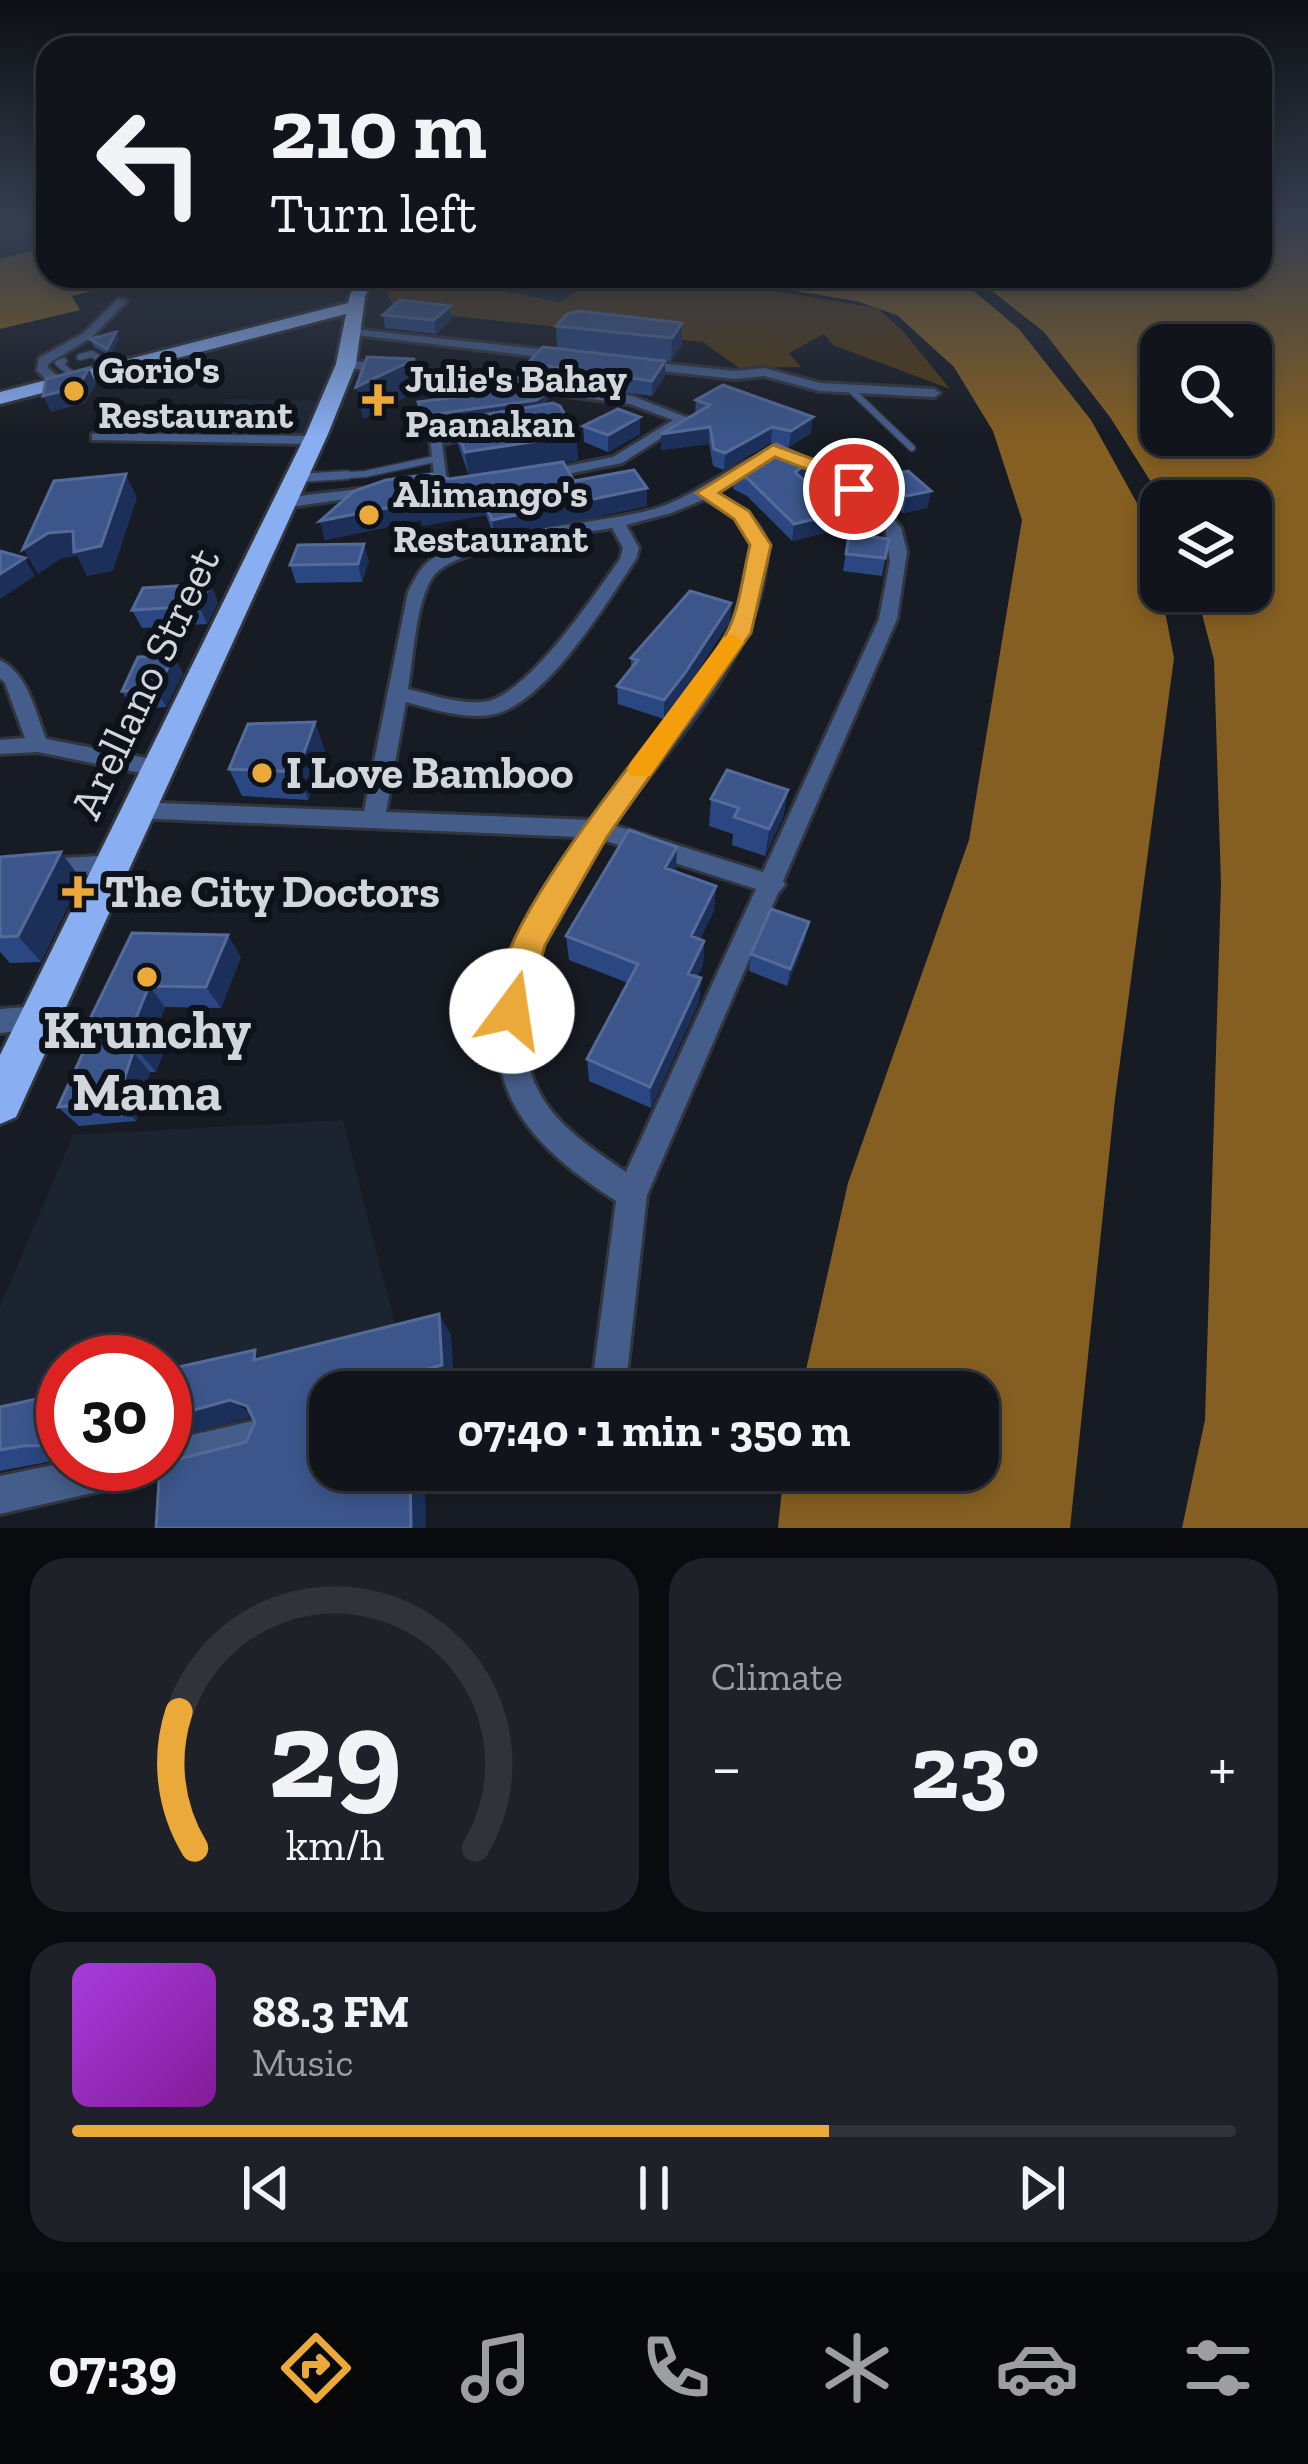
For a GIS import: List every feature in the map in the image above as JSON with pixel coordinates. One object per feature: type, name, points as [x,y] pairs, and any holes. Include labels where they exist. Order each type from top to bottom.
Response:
[{"type":"highway","points":[[0,398],[70,369],[114,368],[280,323],[333,299],[359,299]]},
{"type":"highway","points":[[280,323],[338,319],[359,299]]},
{"type":"highway","name":"Arellano Street","points":[[0,1102],[314,440],[346,364],[359,299]]},
{"type":"street","points":[[359,299],[585,358]]},
{"type":"street","points":[[70,369],[41,368],[43,361],[88,335],[122,301]]},
{"type":"street","points":[[346,364],[632,400],[685,419],[607,464],[532,477]]},
{"type":"street","points":[[631,364],[724,375],[764,372],[850,389],[934,393]]},
{"type":"street","points":[[576,406],[593,396]]},
{"type":"street","points":[[440,485],[434,445],[439,439],[501,429]]},
{"type":"street","points":[[97,437],[314,440]]},
{"type":"street","points":[[374,817],[417,592],[424,574],[444,559],[618,524],[706,493],[773,451],[844,480],[891,525],[899,547],[889,619],[632,1194],[611,1371]]},
{"type":"street","points":[[289,490],[403,488]]},
{"type":"street","points":[[632,1194],[561,1143],[523,1094],[508,1041],[515,981],[531,940],[597,829],[739,633],[759,561],[757,536],[742,515],[706,493]]},
{"type":"street","points":[[400,694],[465,709],[508,704],[530,684],[628,559],[631,548],[618,524]]},
{"type":"street","points":[[0,666],[14,681],[38,745]]},
{"type":"street","points":[[0,747],[38,745],[156,768]]},
{"type":"street","points":[[135,809],[597,829],[772,885]]},
{"type":"street","points":[[0,872],[113,864]]},
{"type":"street","points":[[0,1021],[41,1018]]},
{"type":"street","points":[[192,1453],[257,1438]]},
{"type":"street","points":[[0,1495],[36,1487]]},
{"type":"lane","points":[[850,389],[912,448]]},
{"type":"lane","points":[[289,490],[435,460]]},
{"type":"shaded area","points":[[0,297],[73,297],[80,310],[0,329]]},
{"type":"shaded area","points":[[389,297],[537,297],[559,302],[567,297],[814,297],[877,308],[902,330],[950,389],[833,345],[824,334],[789,353],[801,367],[739,368],[703,342],[395,310]]},
{"type":"shaded area","points":[[834,297],[981,297],[1019,329],[1091,420],[1140,509],[1140,612],[1165,612],[1174,658],[1115,1099],[1070,1528],[778,1528],[782,1491],[999,1491],[999,1371],[806,1371],[848,1183],[969,840],[1022,520],[993,431],[954,367],[897,315]]},
{"type":"shaded area","points":[[1000,297],[1308,297],[1308,1528],[1182,1528],[1205,1420],[1221,884],[1214,660],[1201,612],[1272,612],[1272,480],[1150,480],[1110,417],[1044,332]]},
{"type":"shaded area","points":[[225,399],[329,401],[307,435],[211,432]]},
{"type":"shaded area","points":[[343,1120],[398,1336],[192,1375],[192,1335],[36,1335],[36,1404],[0,1411],[0,1307],[73,1135]]},
{"type":"building","points":[[400,300],[450,306],[434,320],[383,315]]},
{"type":"building","points":[[579,311],[682,323],[672,338],[556,326],[567,314]]},
{"type":"building","points":[[116,332],[107,349],[90,339]]},
{"type":"building","points":[[543,347],[665,361],[652,381],[528,363]]},
{"type":"building","points":[[367,357],[415,359],[356,387]]},
{"type":"building","points":[[89,368],[78,387],[43,396],[46,379]]},
{"type":"building","points":[[513,377],[547,383],[541,390],[544,395],[430,415],[425,420],[418,402],[501,391]]},
{"type":"building","points":[[723,385],[813,417],[791,431],[772,427],[725,453],[714,449],[710,427],[661,434],[710,405],[696,400]]},
{"type":"building","points":[[553,403],[560,406],[576,435],[465,452],[454,420]]},
{"type":"building","points":[[618,409],[640,417],[608,435],[583,426]]},
{"type":"building","points":[[776,444],[813,460],[795,472],[839,513],[794,524],[748,479],[734,472]]},
{"type":"building","points":[[563,462],[574,481],[634,470],[647,488],[492,520],[483,497],[419,508],[417,502],[320,521],[354,491],[386,480],[431,474],[449,479]]},
{"type":"building","points":[[908,471],[931,491],[907,496],[884,476]]},
{"type":"building","points":[[126,474],[101,546],[74,552],[73,531],[48,533],[23,549],[54,481]]},
{"type":"building","points":[[851,523],[864,536],[889,539],[885,558],[846,554]]},
{"type":"building","points":[[364,544],[358,564],[290,565],[298,545]]},
{"type":"building","points":[[0,551],[25,558],[0,574]]},
{"type":"building","points":[[211,584],[199,606],[132,610],[143,588]]},
{"type":"building","points":[[690,591],[731,603],[685,673],[664,700],[617,686],[638,660],[631,658]]},
{"type":"building","points":[[174,656],[157,689],[122,691],[138,657]]},
{"type":"building","points":[[315,722],[297,772],[229,769],[248,724]]},
{"type":"building","points":[[727,770],[788,790],[769,829],[734,817],[739,808],[711,799]]},
{"type":"building","points":[[629,830],[677,847],[665,868],[716,886],[691,936],[704,941],[688,974],[701,978],[650,1087],[587,1059],[638,964],[566,936]]},
{"type":"building","points":[[61,852],[18,936],[0,937],[0,857]]},
{"type":"building","points":[[771,909],[809,922],[790,969],[751,954]]},
{"type":"building","points":[[132,933],[228,935],[206,987],[149,986],[131,1030],[147,1030],[139,1052],[133,1052],[117,1101],[58,1107],[95,1027],[86,1027]]},
{"type":"building","points":[[439,1314],[442,1365],[420,1371],[309,1371],[309,1491],[410,1491],[411,1528],[156,1528],[158,1491],[192,1491],[192,1456],[246,1442],[255,1422],[247,1406],[230,1400],[192,1411],[192,1364],[255,1350],[254,1360]]},
{"type":"building","points":[[36,1399],[36,1446],[0,1450],[0,1407]]},
{"type":"slow traffic","points":[[641,769],[733,642]]},
{"type":"place","name":"Gorio's Restaurant","points":[[74,391]]},
{"type":"place","name":"Julie's Bahay Paanakan","points":[[378,400]]},
{"type":"place","name":"Alimango's Restaurant","points":[[369,515]]},
{"type":"place","name":"I Love Bamboo","points":[[262,773]]},
{"type":"place","name":"The City Doctors","points":[[78,892]]},
{"type":"place","name":"Krunchy Mama","points":[[147,977]]},
{"type":"route","points":[[512,1011],[515,981],[531,940],[597,829],[739,633],[760,545],[742,515],[706,493],[773,451],[823,469],[854,489]]}]
